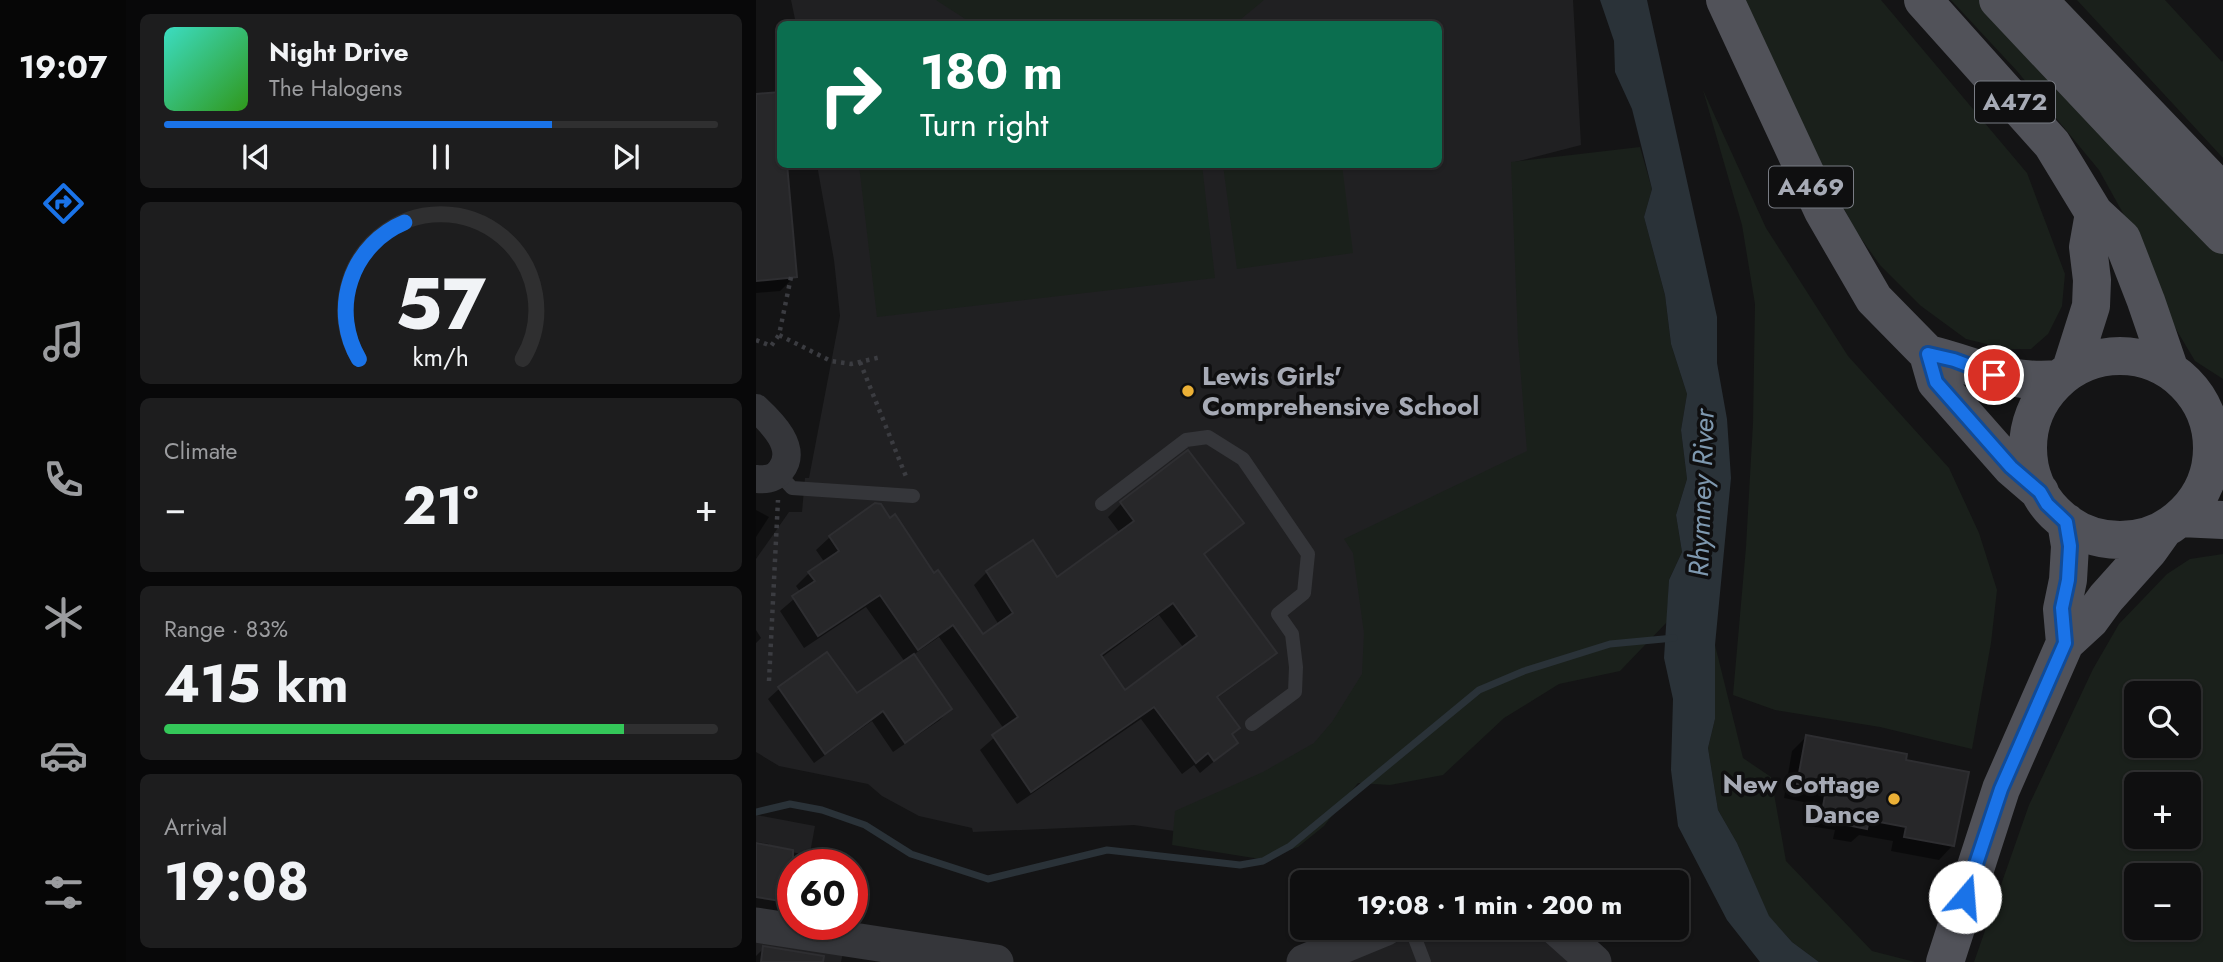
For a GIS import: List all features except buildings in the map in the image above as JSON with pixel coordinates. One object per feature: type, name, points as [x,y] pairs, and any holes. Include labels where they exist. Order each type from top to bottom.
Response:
[{"type":"main road","name":"A469","points":[[1725,0],[1829,222],[1874,299],[1928,354],[2009,379],[2036,381],[2065,374]]},
{"type":"main road","name":"A472","points":[[1923,0],[2052,144],[2094,213],[2122,239],[2147,301],[2195,390]]},
{"type":"main road","points":[[1998,0],[2223,235]]},
{"type":"main road","points":[[2038,0],[2223,193]]},
{"type":"main road","points":[[2094,213],[2088,247],[2092,280],[2091,306],[2065,374],[2040,403],[2029,432],[2029,463],[2040,492],[2047,504],[2066,522],[2084,533],[2104,539],[2145,537],[2172,523],[2223,520]]},
{"type":"main road","name":"A469","points":[[1928,354],[1936,382],[2011,467],[2040,492]]},
{"type":"main road","points":[[1947,953],[2001,789],[2065,643],[2090,620],[2172,523],[2196,501],[2207,480],[2212,458],[2212,434],[2206,412],[2195,390],[2150,360],[2110,356],[2090,360],[2065,374]]},
{"type":"main road","points":[[2065,643],[2062,608],[2068,580],[2070,546],[2066,522]]},
{"type":"street","points":[[756,408],[778,431],[787,454],[786,462],[768,477]]},
{"type":"street","points":[[756,925],[996,962]]},
{"type":"street","points":[[1313,961],[1359,940]]},
{"type":"street","points":[[1569,940],[1594,962]]},
{"type":"lane","points":[[1102,504],[1186,440],[1208,438],[1243,459],[1308,554],[1304,593],[1278,614],[1292,634],[1296,667],[1295,692],[1252,724]]},
{"type":"lane","points":[[768,477],[792,488],[913,496]]},
{"type":"lane","points":[[1416,940],[1424,962]]},
{"type":"path","points":[[756,340],[771,346],[779,335],[791,278]]},
{"type":"path","points":[[779,335],[831,361],[851,364],[881,357]]},
{"type":"path","points":[[860,362],[913,496]]},
{"type":"path","points":[[768,477],[769,681]]},
{"type":"shaded area","name":"Lewis Girls' Comprehensive School","points":[[791,0],[1573,0],[1581,145],[1515,162],[1564,476],[1432,700],[1181,832],[1134,825],[973,832],[972,828],[919,816],[882,796],[868,784],[779,766],[756,752],[756,559],[789,512],[802,512],[805,478],[809,478],[840,316],[834,260],[818,168],[1442,168],[1442,21],[795,21]]},
{"type":"shaded area","points":[[936,0],[1264,0],[1239,21],[968,21]]},
{"type":"shaded area","points":[[1744,0],[1881,0],[2027,173],[2065,274],[2062,306],[2048,334],[2031,349],[2007,349],[1966,339],[1921,306],[1880,265],[1855,230],[1764,51]]},
{"type":"shaded area","points":[[1951,0],[1979,0],[2223,250],[2223,379],[2195,361],[2167,314],[2144,251],[2099,170],[2017,71]]},
{"type":"shaded area","points":[[2077,0],[2165,0],[2222,62],[2223,60],[2223,158]]},
{"type":"shaded area","points":[[1703,90],[1766,228],[1848,356],[1949,468],[1979,533],[1997,590],[1991,643],[1972,749],[1880,727],[1775,710],[1733,695],[1746,547],[1753,423],[1755,304],[1742,225]]},
{"type":"shaded area","points":[[1640,147],[1652,189],[1644,217],[1665,295],[1671,344],[1687,394],[1681,430],[1687,479],[1676,515],[1682,552],[1669,580],[1667,622],[1620,671],[1559,684],[1504,718],[1443,775],[1390,785],[1358,783],[1324,826],[1298,847],[1260,859],[1172,845],[1175,811],[1263,772],[1314,743],[1332,722],[1362,674],[1364,633],[1353,553],[1344,539],[1527,451],[1518,340],[1511,162]]},
{"type":"shaded area","points":[[859,168],[1202,168],[1215,278],[877,317]]},
{"type":"shaded area","points":[[1223,168],[1342,168],[1353,253],[1237,269]]},
{"type":"shaded area","points":[[2223,554],[2223,962],[1974,962],[2029,805],[2093,669],[2119,624],[2167,574],[2190,559]]},
{"type":"shaded area","points":[[1715,645],[1743,758],[1771,777],[1786,861],[1872,951],[1915,962],[1819,962],[1792,942],[1769,917],[1737,843],[1718,810],[1708,748],[1715,719]]},
{"type":"shaded area","points":[[756,815],[815,826],[811,849],[777,849],[777,940],[835,940],[845,944],[841,962],[756,962]]},
{"type":"shaded area","points":[[1390,940],[1552,940],[1575,962],[1331,962]]},
{"type":"water","name":"Rhymney River","points":[[1600,0],[1647,0],[1717,317],[1717,363],[1727,419],[1731,478],[1715,645],[1715,719],[1708,748],[1718,810],[1737,843],[1769,916],[1792,942],[1819,962],[1760,962],[1727,920],[1678,826],[1671,770],[1673,699],[1664,658],[1669,580],[1682,552],[1676,515],[1687,479],[1681,430],[1687,394],[1671,344],[1665,295],[1644,217],[1652,189],[1632,109],[1615,72],[1614,41]]},
{"type":"waterway","points":[[756,812],[790,804],[822,810],[865,825],[911,854],[988,879],[1107,850],[1240,865],[1263,861],[1290,846],[1479,690],[1524,671],[1610,644],[1674,638]]},
{"type":"place","name":"Lewis Girls' Comprehensive School","points":[[1188,391]]},
{"type":"place","name":"New Cottage Dance","points":[[1894,799]]},
{"type":"route","points":[[1965,897],[2001,789],[2065,643],[2062,608],[2068,580],[2070,546],[2066,522],[2047,504],[2040,492],[2011,467],[1936,382],[1928,354],[1954,360],[1994,375]]}]
